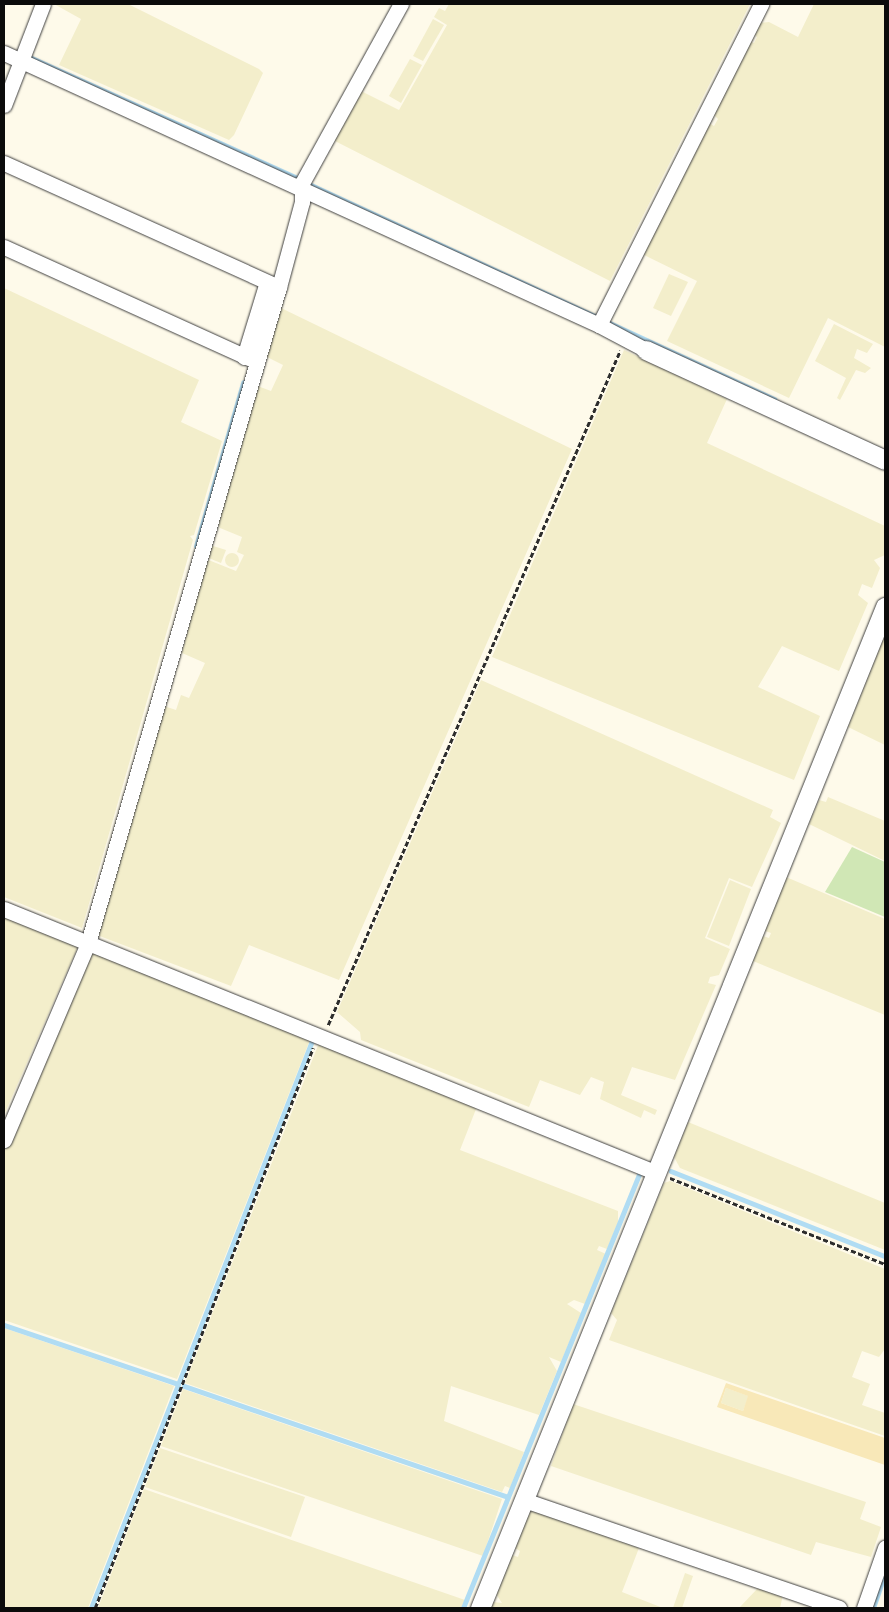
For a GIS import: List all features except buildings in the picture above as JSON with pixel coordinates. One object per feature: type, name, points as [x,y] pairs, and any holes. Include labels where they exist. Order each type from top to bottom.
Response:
[{"type":"street","points":[[4,105],[42,4]]},
{"type":"street","points":[[4,1140],[88,943],[250,360],[303,184],[401,4]]},
{"type":"street","points":[[601,320],[761,4]]},
{"type":"street","points":[[4,52],[303,184],[601,320],[646,350],[885,460]]},
{"type":"street","points":[[4,163],[273,284]]},
{"type":"street","points":[[4,247],[250,360]]},
{"type":"street","points":[[480,1608],[885,607]]},
{"type":"street","points":[[4,909],[322,1032],[657,1173]]},
{"type":"street","points":[[524,1500],[839,1608]]},
{"type":"street","points":[[864,1608],[885,1548]]},
{"type":"path","points":[[95,1608],[322,1032],[626,338]]},
{"type":"path","points":[[657,1173],[885,1264]]},
{"type":"shaded area","points":[[54,4],[128,4],[259,69],[263,73],[234,135],[229,140],[59,65],[81,19]]},
{"type":"shaded area","points":[[449,4],[750,4],[610,281],[333,140],[361,91],[399,110],[447,25],[434,17],[439,8],[445,11]]},
{"type":"shaded area","points":[[814,4],[885,4],[885,347],[828,318],[789,398],[667,341],[697,281],[642,254],[709,123],[714,126],[718,119],[713,114],[749,41],[754,43],[757,37],[753,34],[758,23],[769,22],[798,37]]},
{"type":"shaded area","points":[[433,19],[444,25],[423,61],[413,56]]},
{"type":"shaded area","points":[[410,59],[422,65],[401,103],[389,96]]},
{"type":"shaded area","points":[[669,274],[688,282],[671,316],[653,308]]},
{"type":"shaded area","points":[[4,288],[199,380],[181,422],[222,441],[194,535],[190,536],[193,540],[82,928],[4,897]]},
{"type":"shaded area","points":[[279,307],[572,449],[339,980],[249,945],[231,986],[97,935],[164,706],[176,710],[181,695],[189,698],[205,663],[182,653],[206,559],[236,571],[244,555],[237,552],[242,537],[220,528],[216,519],[235,453],[239,454],[255,385],[271,391],[283,365],[265,356]]},
{"type":"shaded area","points":[[834,324],[873,344],[867,353],[857,349],[854,358],[871,368],[865,373],[856,370],[840,400],[837,398],[846,378],[815,361]]},
{"type":"shaded area","points":[[624,350],[727,399],[707,443],[885,526],[885,555],[874,560],[880,568],[872,588],[862,584],[858,595],[868,603],[839,671],[782,646],[758,687],[820,716],[794,780],[492,657]]},
{"type":"shaded area","points":[[210,545],[226,550],[221,563],[206,557]]},
{"type":"shaded area","points":[[229,553],[235,553],[239,560],[235,567],[229,567],[225,563],[225,557]]},
{"type":"shaded area","points":[[885,634],[885,745],[848,727]]},
{"type":"shaded area","points":[[481,680],[773,810],[770,817],[781,823],[752,887],[729,878],[705,938],[730,949],[719,975],[710,977],[708,983],[716,985],[675,1080],[632,1067],[621,1095],[657,1110],[655,1115],[644,1110],[641,1118],[600,1099],[604,1082],[591,1077],[580,1095],[540,1080],[529,1107],[361,1040],[360,1032],[337,1012]]},
{"type":"shaded area","points":[[828,797],[885,821],[885,861],[809,824],[819,800],[826,802]]},
{"type":"shaded area","points":[[786,877],[885,919],[885,1015],[753,961],[763,936],[769,938],[771,933],[765,931]]},
{"type":"shaded area","points":[[730,880],[751,889],[729,946],[707,937]]},
{"type":"shaded area","points":[[4,913],[79,944],[4,1115]]},
{"type":"shaded area","points":[[92,948],[310,1040],[177,1379],[4,1320],[4,1153]]},
{"type":"shaded area","points":[[319,1043],[478,1104],[460,1150],[618,1211],[618,1222],[607,1249],[599,1246],[597,1250],[606,1254],[585,1304],[574,1300],[567,1304],[581,1313],[561,1362],[549,1357],[557,1371],[539,1415],[451,1386],[444,1421],[524,1452],[510,1488],[505,1486],[502,1492],[185,1383]]},
{"type":"shaded area","points":[[688,1122],[885,1203],[885,1250],[680,1168],[674,1157]]},
{"type":"shaded area","points":[[670,1181],[885,1269],[885,1349],[879,1357],[862,1351],[852,1377],[870,1384],[862,1405],[885,1413],[885,1436],[609,1340],[617,1320],[611,1313],[664,1183]]},
{"type":"shaded area","points":[[4,1328],[174,1386],[88,1608],[4,1608]]},
{"type":"shaded area","points":[[726,1388],[749,1396],[743,1411],[721,1403]]},
{"type":"shaded area","points":[[183,1389],[502,1499],[483,1556],[161,1446]]},
{"type":"shaded area","points":[[573,1404],[866,1502],[860,1519],[881,1527],[871,1557],[816,1542],[811,1555],[551,1466]]},
{"type":"shaded area","points":[[160,1448],[305,1497],[291,1537],[145,1487]]},
{"type":"shaded area","points":[[144,1489],[465,1600],[461,1608],[98,1608]]},
{"type":"shaded area","points":[[530,1509],[639,1548],[622,1592],[663,1608],[490,1608],[493,1602],[502,1603],[496,1594],[512,1555],[518,1557],[520,1551],[515,1548]]},
{"type":"shaded area","points":[[685,1573],[693,1576],[682,1608],[673,1608]]},
{"type":"shaded area","points":[[758,1588],[783,1595],[780,1608],[739,1608]]},
{"type":"green space","points":[[852,847],[885,862],[885,917],[825,892]]},
{"type":"sand","points":[[726,1383],[885,1438],[885,1465],[717,1407]],"holes":[[[726,1388],[748,1396],[743,1411],[721,1403]]]},
{"type":"waterway","points":[[32,58],[300,179]]},
{"type":"waterway","points":[[307,183],[774,399]]},
{"type":"waterway","points":[[196,546],[243,383]]},
{"type":"waterway","points":[[91,1608],[312,1041]]},
{"type":"waterway","points":[[463,1608],[641,1170]]},
{"type":"waterway","points":[[671,1171],[885,1256]]},
{"type":"waterway","points":[[4,1325],[178,1384]]},
{"type":"waterway","points":[[184,1386],[508,1497]]},
{"type":"waterway","points":[[873,1608],[885,1574]]}]
